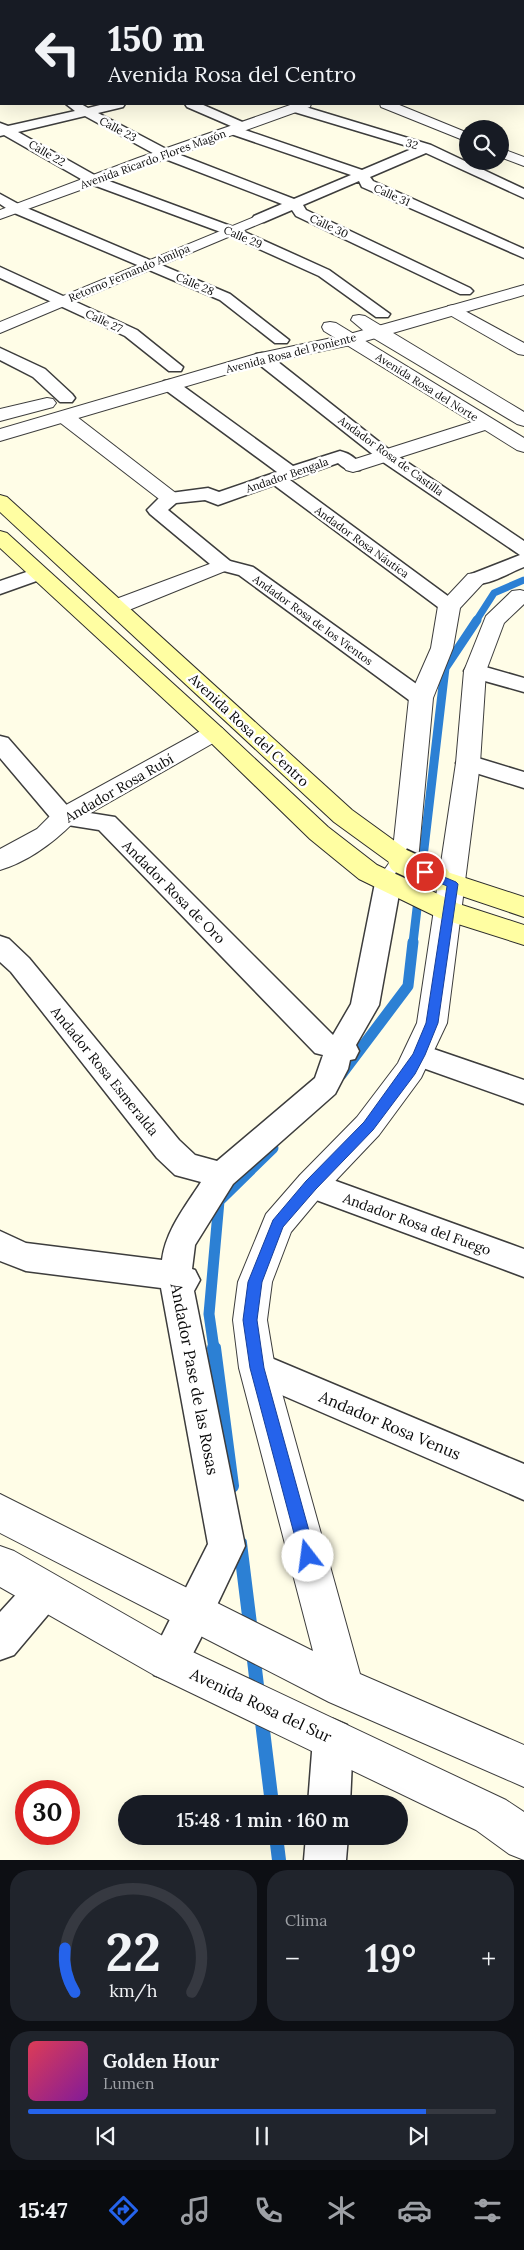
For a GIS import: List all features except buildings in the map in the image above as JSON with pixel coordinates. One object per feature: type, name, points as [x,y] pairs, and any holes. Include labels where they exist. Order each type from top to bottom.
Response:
[{"type":"main road","name":"Avenida Rosa del Centro","points":[[0,501],[344,816],[399,873],[524,935]]},
{"type":"main road","name":"Avenida Rosa del Centro","points":[[0,537],[38,574],[214,733],[319,833],[368,872],[399,873]]},
{"type":"main road","name":"Avenida Rosa del Centro","points":[[443,895],[524,907]]},
{"type":"street","name":"Calle 23","points":[[74,105],[164,154]]},
{"type":"street","points":[[2,130],[115,105]]},
{"type":"street","name":"Calle 31","points":[[193,105],[237,128],[363,175],[367,184],[524,254]]},
{"type":"street","points":[[388,105],[459,134]]},
{"type":"street","name":"Avenida Ricardo Flores Magón","points":[[0,215],[300,106]]},
{"type":"street","name":"32","points":[[300,106],[426,148],[524,194]]},
{"type":"street","name":"Calle 22","points":[[2,130],[93,180]]},
{"type":"street","points":[[259,219],[426,148]]},
{"type":"street","name":"Calle 30","points":[[164,154],[295,204],[302,213],[465,291]]},
{"type":"street","points":[[509,156],[524,162]]},
{"type":"street","name":"Calle 29","points":[[93,180],[231,231],[324,273],[382,314]]},
{"type":"street","name":"Calle 28","points":[[0,198],[17,208],[225,297],[281,340]]},
{"type":"street","name":"Retorno Fernando Amilpa","points":[[0,328],[259,219]]},
{"type":"street","name":"Calle 27","points":[[0,272],[131,333],[175,367]]},
{"type":"street","name":"Avenida Rosa del Poniente","points":[[0,435],[65,408],[175,367],[382,314],[524,275]]},
{"type":"street","name":"Avenida Rosa del Poniente","points":[[0,415],[65,408],[170,385],[262,358],[349,340],[524,290]]},
{"type":"street","points":[[454,310],[524,350]]},
{"type":"street","name":"Avenida Rosa del Norte","points":[[359,320],[376,332],[523,418]]},
{"type":"street","name":"Avenida Rosa del Norte","points":[[330,327],[524,446]]},
{"type":"street","points":[[0,353],[39,373],[65,408],[170,498]]},
{"type":"street","name":"Andador Rosa de Castilla","points":[[262,358],[386,456],[524,550]]},
{"type":"street","name":"Andador Rosa Náutica","points":[[170,385],[449,606]]},
{"type":"street","name":"Andador Bengala","points":[[170,498],[208,494],[218,499],[340,456],[353,466],[486,424]]},
{"type":"street","name":"Andador Rosa de los Vientos","points":[[170,498],[157,510],[224,565],[246,571],[420,698]]},
{"type":"street","points":[[399,873],[420,698],[442,648],[449,606],[476,579],[524,560]]},
{"type":"street","points":[[116,607],[224,565]]},
{"type":"street","points":[[0,588],[38,574]]},
{"type":"street","points":[[343,1688],[257,1368],[250,1320],[255,1282],[278,1224],[311,1185],[368,1126],[410,1070],[419,1055],[432,1023],[443,895],[468,763],[475,672],[494,621],[523,596]]},
{"type":"street","points":[[475,672],[524,685]]},
{"type":"street","name":"Andador Rosa Rubí","points":[[0,861],[46,835],[64,817],[214,733]]},
{"type":"street","points":[[0,743],[64,817]]},
{"type":"street","points":[[468,763],[524,780]]},
{"type":"street","name":"Andador Rosa de Oro","points":[[64,817],[106,823],[324,1045],[342,1050]]},
{"type":"street","name":"Andador Pase de las Rosas","points":[[184,1668],[204,1618],[227,1546],[180,1278],[180,1242],[222,1175],[325,1086],[365,1005],[399,873]]},
{"type":"street","name":"Andador Rosa Esmeralda","points":[[0,946],[20,965],[168,1149],[186,1166],[222,1175]]},
{"type":"street","points":[[419,1055],[524,1092]]},
{"type":"street","name":"Andador Rosa del Fuego","points":[[311,1185],[524,1263]]},
{"type":"street","points":[[0,1244],[12,1252],[26,1257],[180,1278]]},
{"type":"street","name":"Andador Rosa Venus","points":[[257,1368],[524,1482]]},
{"type":"street","points":[[0,1513],[343,1688],[524,1766]]},
{"type":"street","name":"Avenida Rosa del Sur","points":[[0,1565],[184,1668],[490,1815],[524,1839]]},
{"type":"street","points":[[0,1641],[44,1590]]},
{"type":"street","points":[[330,1795],[333,1739]]},
{"type":"street","points":[[325,1860],[326,1845]]},
{"type":"waterway","points":[[476,621],[494,593],[524,580]]},
{"type":"waterway","points":[[413,943],[445,668],[477,620]]},
{"type":"waterway","points":[[341,1075],[408,986],[413,942]]},
{"type":"waterway","points":[[214,1349],[209,1314],[219,1201],[273,1148]]},
{"type":"waterway","points":[[214,1348],[232,1486]]},
{"type":"waterway","points":[[240,1543],[251,1632]]},
{"type":"waterway","points":[[253,1652],[258,1694]]},
{"type":"waterway","points":[[261,1714],[271,1795]]},
{"type":"waterway","points":[[277,1845],[279,1860]]},
{"type":"route","points":[[308,1556],[257,1368],[250,1320],[255,1282],[278,1224],[311,1185],[368,1126],[419,1055],[432,1023],[452,884],[425,872]]}]
